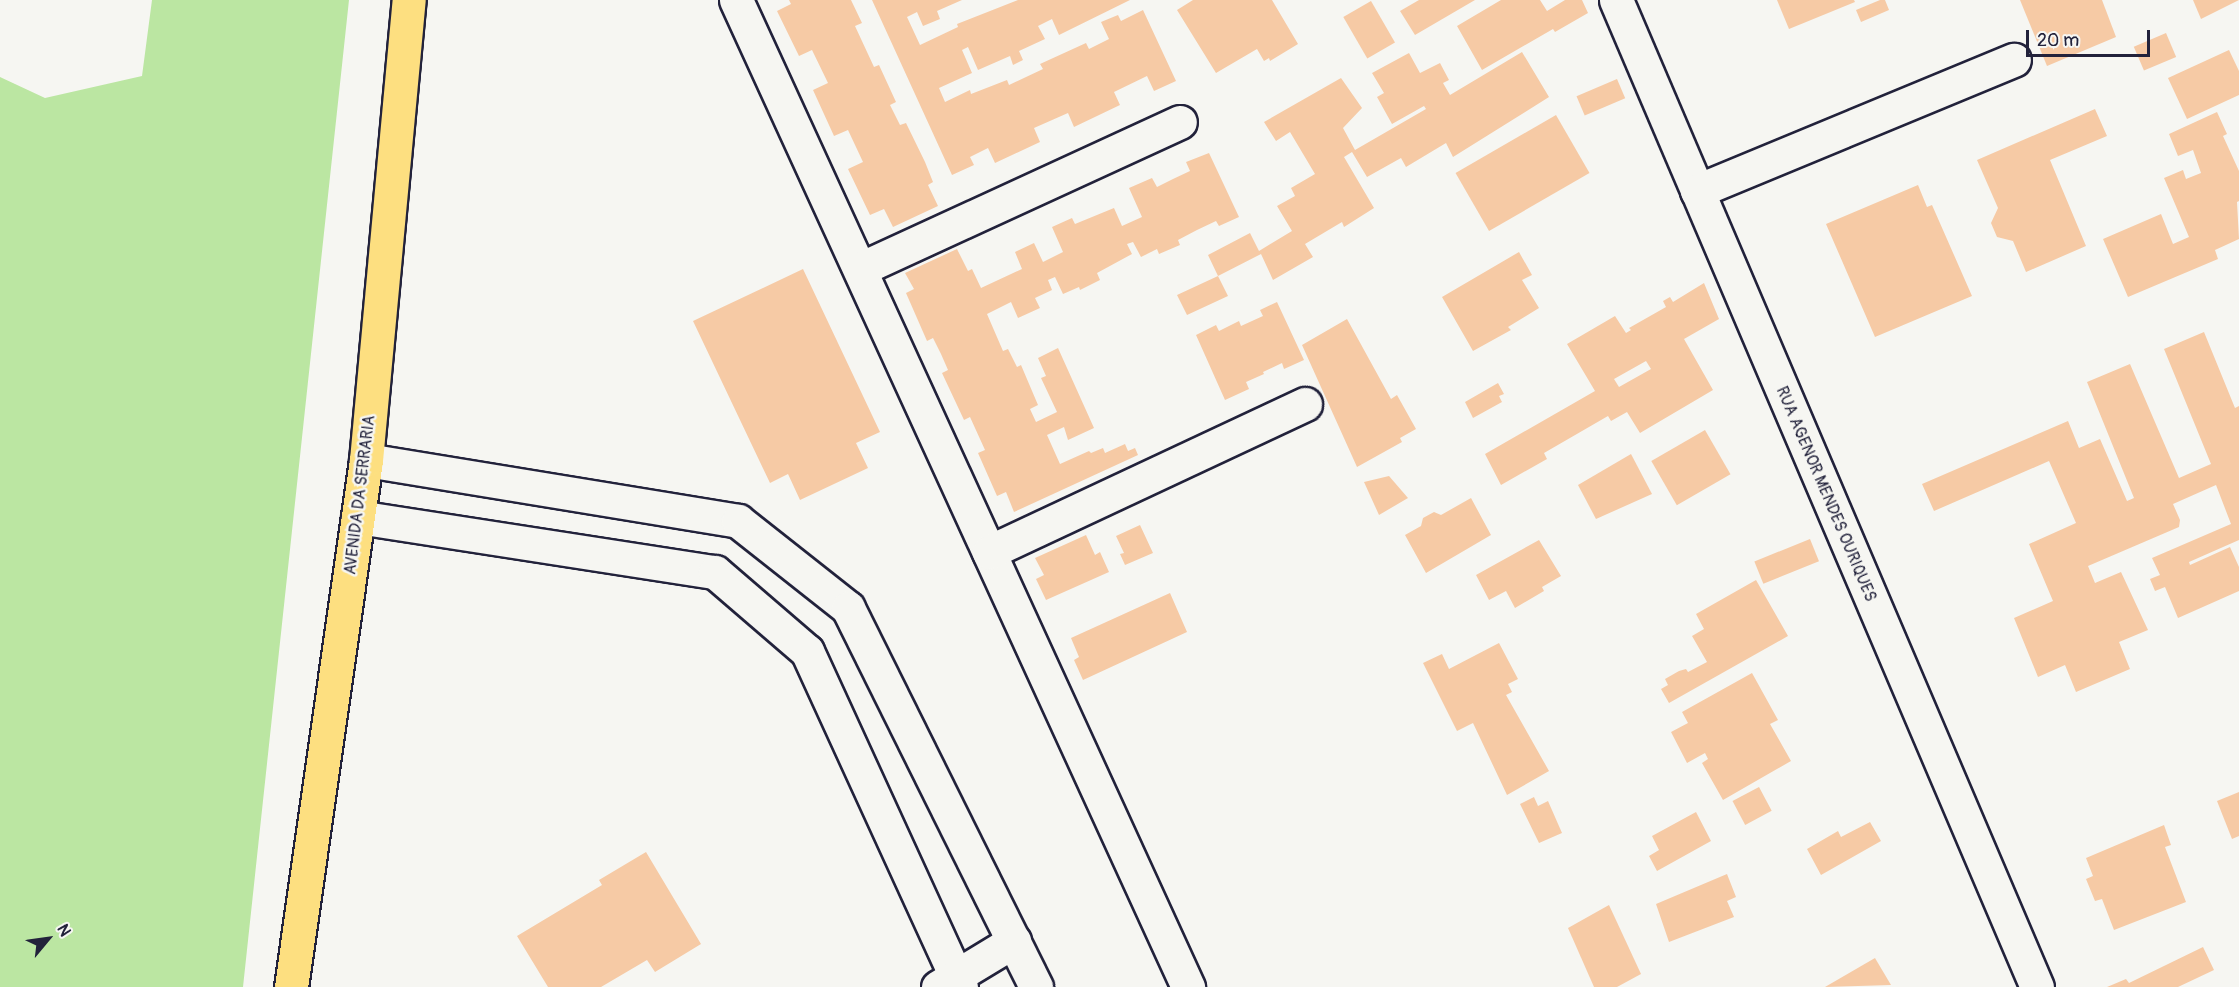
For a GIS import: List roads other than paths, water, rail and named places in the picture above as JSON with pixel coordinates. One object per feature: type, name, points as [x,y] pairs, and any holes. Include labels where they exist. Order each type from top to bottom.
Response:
[{"type":"main road","name":"AVENIDA DA SERRARIA","points":[[291,987],[366,460],[409,0]]},
{"type":"street","points":[[736,0],[1188,987]]},
{"type":"street","name":"RUA AGENOR MENDES OURIQUES","points":[[1616,0],[2037,987]]},
{"type":"street","points":[[1697,190],[2014,60]]},
{"type":"street","points":[[860,269],[1180,122]]},
{"type":"street","points":[[989,552],[1305,404]]},
{"type":"street","points":[[366,460],[738,521],[848,608],[1036,987]]},
{"type":"street","points":[[358,517],[715,572],[807,651],[952,983],[1014,941]]}]
